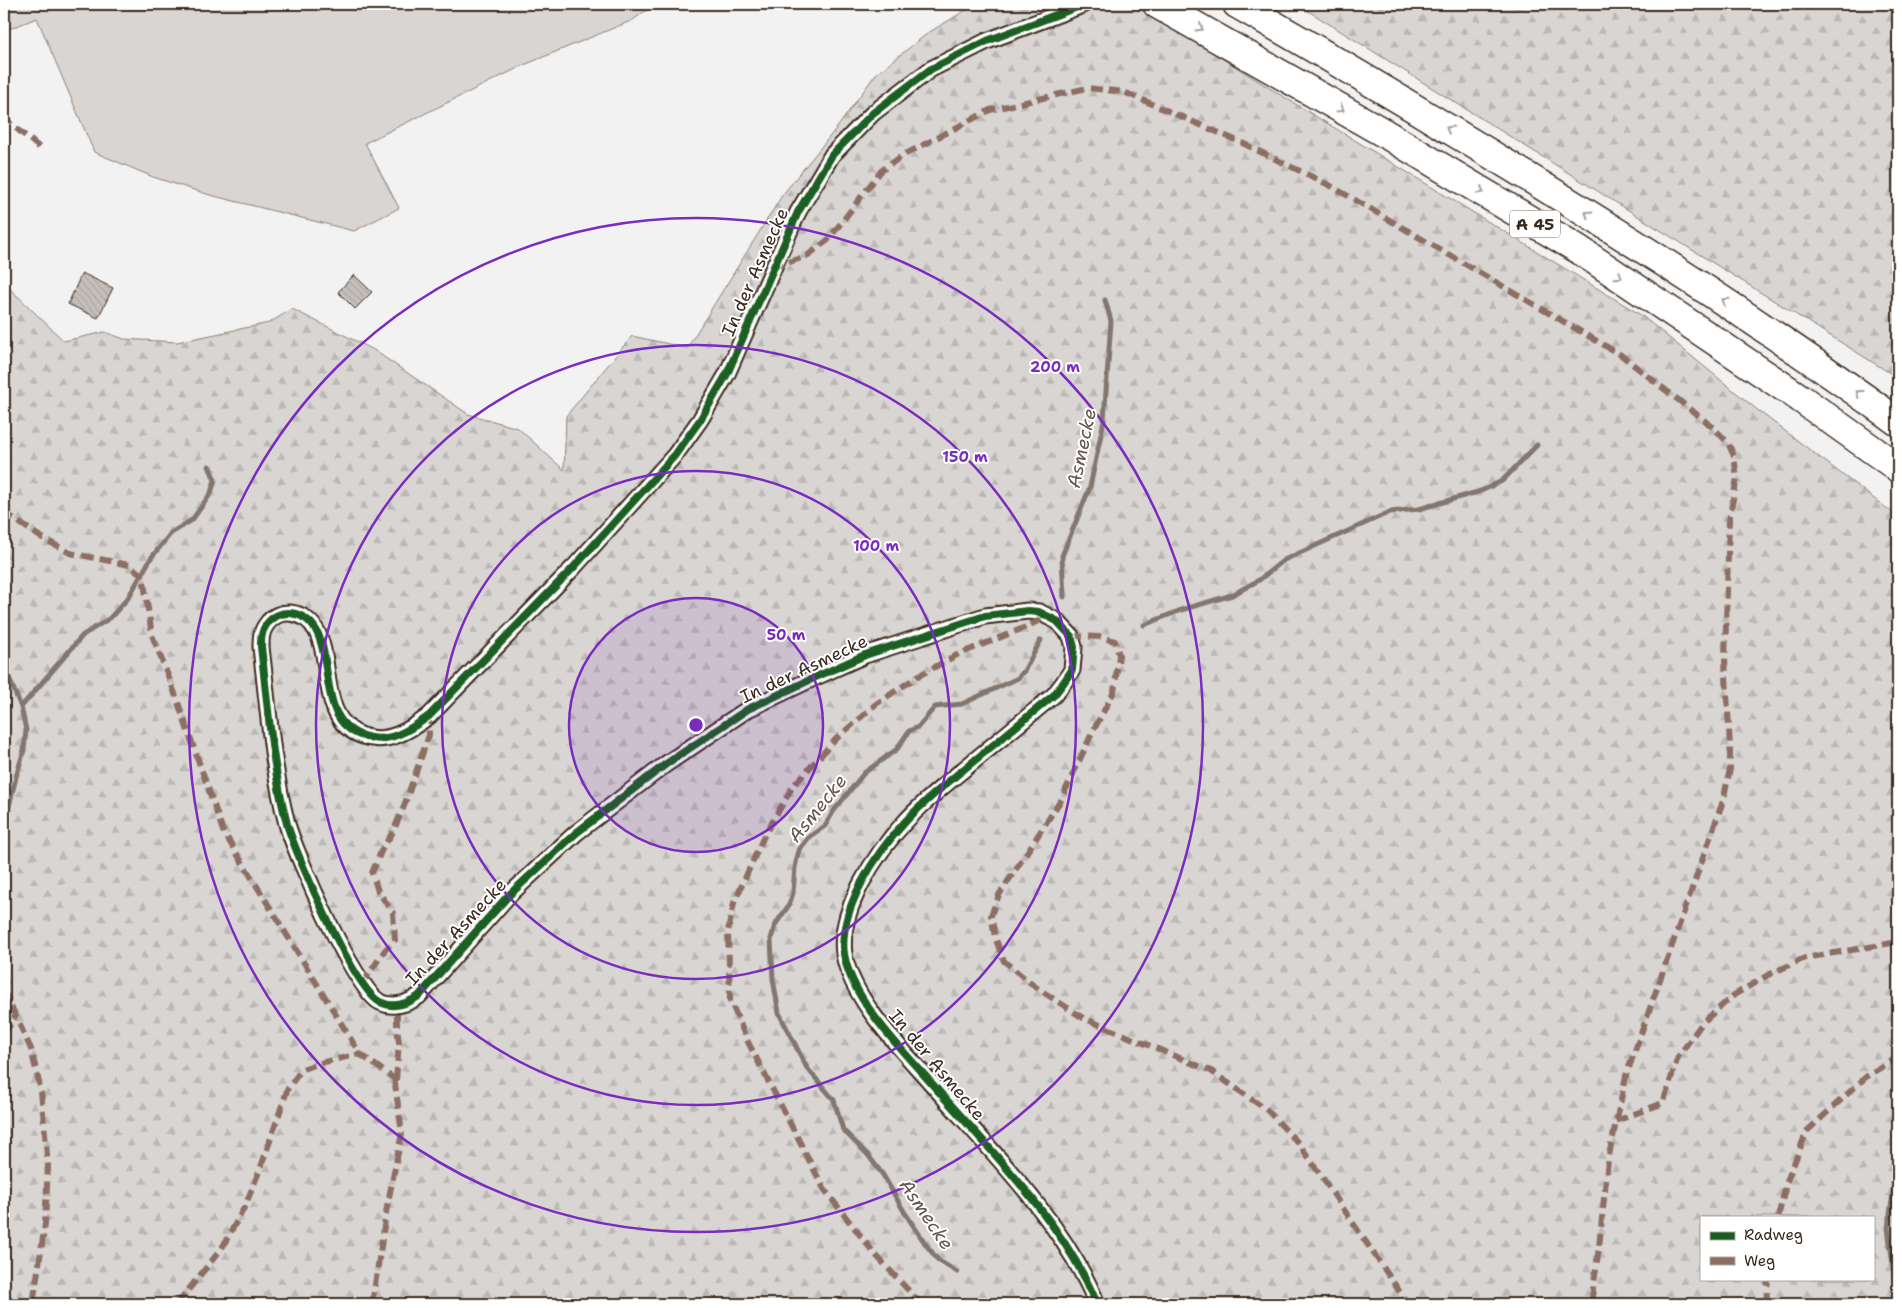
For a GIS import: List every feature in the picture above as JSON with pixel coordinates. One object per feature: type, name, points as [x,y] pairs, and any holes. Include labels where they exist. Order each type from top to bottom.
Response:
[{"type":"highway","name":"A 45","points":[[1157,4],[1384,133],[1578,249],[1800,398],[1898,468]]},
{"type":"highway","name":"A 45","points":[[1237,4],[1549,189],[1708,289],[1898,422]]},
{"type":"street","name":"In der Asmecke","points":[[1085,4],[987,41],[931,68],[873,112],[832,155],[798,212],[727,374],[700,420],[675,455],[574,567],[429,716],[412,728],[386,738],[374,739],[364,737],[354,733],[345,726],[334,706],[321,643],[310,621],[303,616],[295,613],[277,614],[265,626],[261,647],[278,784],[288,825],[299,858],[350,965],[362,984],[378,1002],[398,1006],[408,1003],[419,996],[508,896],[576,833],[666,764],[748,709],[865,655],[985,616],[1028,611],[1039,612],[1057,621],[1071,636],[1074,647],[1072,670],[1054,695],[929,798],[904,823],[876,857],[863,880],[846,922],[844,953],[854,984],[867,1005],[904,1052],[1021,1186],[1054,1227],[1074,1259],[1097,1304]]},
{"type":"green space","points":[[4,4],[655,4],[633,20],[524,65],[365,143],[399,208],[354,231],[210,195],[153,177],[94,152],[37,18],[4,31]]},
{"type":"green space","points":[[976,4],[1136,4],[1271,89],[1641,315],[1760,412],[1898,517],[1898,1304],[4,1304],[4,283],[64,341],[105,332],[124,339],[177,342],[269,323],[292,309],[372,349],[468,414],[518,428],[564,470],[566,416],[632,336],[687,348],[783,194],[839,125],[875,75],[928,33]]},
{"type":"green space","points":[[1297,4],[1898,4],[1898,378]]},
{"type":"building","points":[[82,273],[113,288],[98,318],[68,304]]},
{"type":"building","points":[[354,275],[372,292],[355,309],[338,292]]},
{"type":"waterway","name":"Asmecke","points":[[1064,597],[1062,556],[1090,487],[1104,420],[1111,321],[1105,300]]},
{"type":"waterway","points":[[1144,625],[1181,610],[1232,595],[1259,580],[1284,560],[1390,512],[1419,509],[1481,491],[1502,481],[1537,445]]},
{"type":"waterway","points":[[21,707],[83,635],[110,618],[128,598],[151,558],[171,533],[192,520],[211,493],[215,480],[209,466]]},
{"type":"waterway","name":"Asmecke","points":[[957,1272],[938,1260],[927,1246],[883,1175],[868,1155],[843,1130],[834,1100],[807,1068],[779,1013],[773,979],[771,939],[775,925],[789,905],[793,893],[795,867],[799,850],[810,836],[825,826],[833,812],[864,773],[897,749],[909,731],[918,727],[935,707],[962,704],[1018,678],[1024,671],[1041,640]]},
{"type":"waterway","points":[[4,666],[21,707],[26,730],[24,750],[4,827]]},
{"type":"waterway","points":[[1895,1136],[1897,1165],[1888,1228],[1898,1302]]},
{"type":"marked path","points":[[772,268],[807,256],[828,240],[881,171],[902,156],[990,110],[1087,88],[1124,92],[1240,142],[1331,186],[1621,355],[1714,428],[1728,443],[1734,456],[1737,478],[1729,520],[1725,659],[1730,769],[1723,801],[1626,1076],[1608,1160],[1591,1304]]},
{"type":"marked path","points":[[4,115],[11,124],[40,148]]},
{"type":"marked path","points":[[4,512],[39,536],[70,553],[129,565],[143,576],[152,635],[174,691],[223,831],[360,1054],[396,1080]]},
{"type":"marked path","points":[[921,1304],[874,1253],[824,1189],[747,1040],[730,1000],[728,931],[734,903],[763,838],[793,786],[836,739],[876,704],[918,676],[959,654],[1048,616]]},
{"type":"marked path","points":[[1071,636],[1100,637],[1115,641],[1119,655],[1114,692],[1093,731],[1061,800],[999,895],[991,915],[995,937],[1004,961],[1034,986],[1083,1018],[1211,1071],[1267,1110],[1300,1145],[1408,1304]]},
{"type":"marked path","points":[[362,984],[385,950],[395,940],[393,913],[378,891],[372,873],[404,806],[429,735],[429,716]]},
{"type":"marked path","points":[[1616,1121],[1663,1103],[1678,1057],[1702,1023],[1734,995],[1768,975],[1805,958],[1898,942]]},
{"type":"marked path","points":[[4,991],[31,1049],[41,1091],[48,1166],[45,1224],[33,1304]]},
{"type":"marked path","points":[[372,1304],[387,1207],[402,1133],[394,1077],[396,1080],[399,1042],[397,1006]]},
{"type":"marked path","points":[[4,1034],[15,1017]]},
{"type":"marked path","points":[[177,1304],[222,1248],[245,1206],[261,1167],[288,1088],[302,1069],[360,1054]]},
{"type":"marked path","points":[[1778,1216],[1787,1181],[1807,1131],[1867,1076],[1898,1057]]},
{"type":"marked path","points":[[1766,1304],[1768,1280]]},
{"type":"cycle path","points":[[1085,4],[987,41],[931,69],[873,113],[832,155],[798,212],[727,374],[700,420],[675,455],[574,567],[429,716],[398,735],[381,739],[363,736],[349,728],[339,718],[333,705],[325,658],[316,630],[299,615],[285,613],[271,619],[263,630],[261,647],[271,736],[287,824],[314,891],[342,949],[356,973],[369,992],[380,1002],[395,1005],[405,1003],[419,996],[508,896],[576,833],[666,764],[748,709],[865,655],[985,616],[1028,611],[1039,612],[1057,621],[1071,636],[1074,647],[1072,670],[1054,695],[936,792],[912,814],[894,835],[871,866],[853,901],[847,919],[844,954],[848,970],[856,987],[877,1020],[1021,1184],[1044,1213],[1082,1273],[1097,1304]]}]
